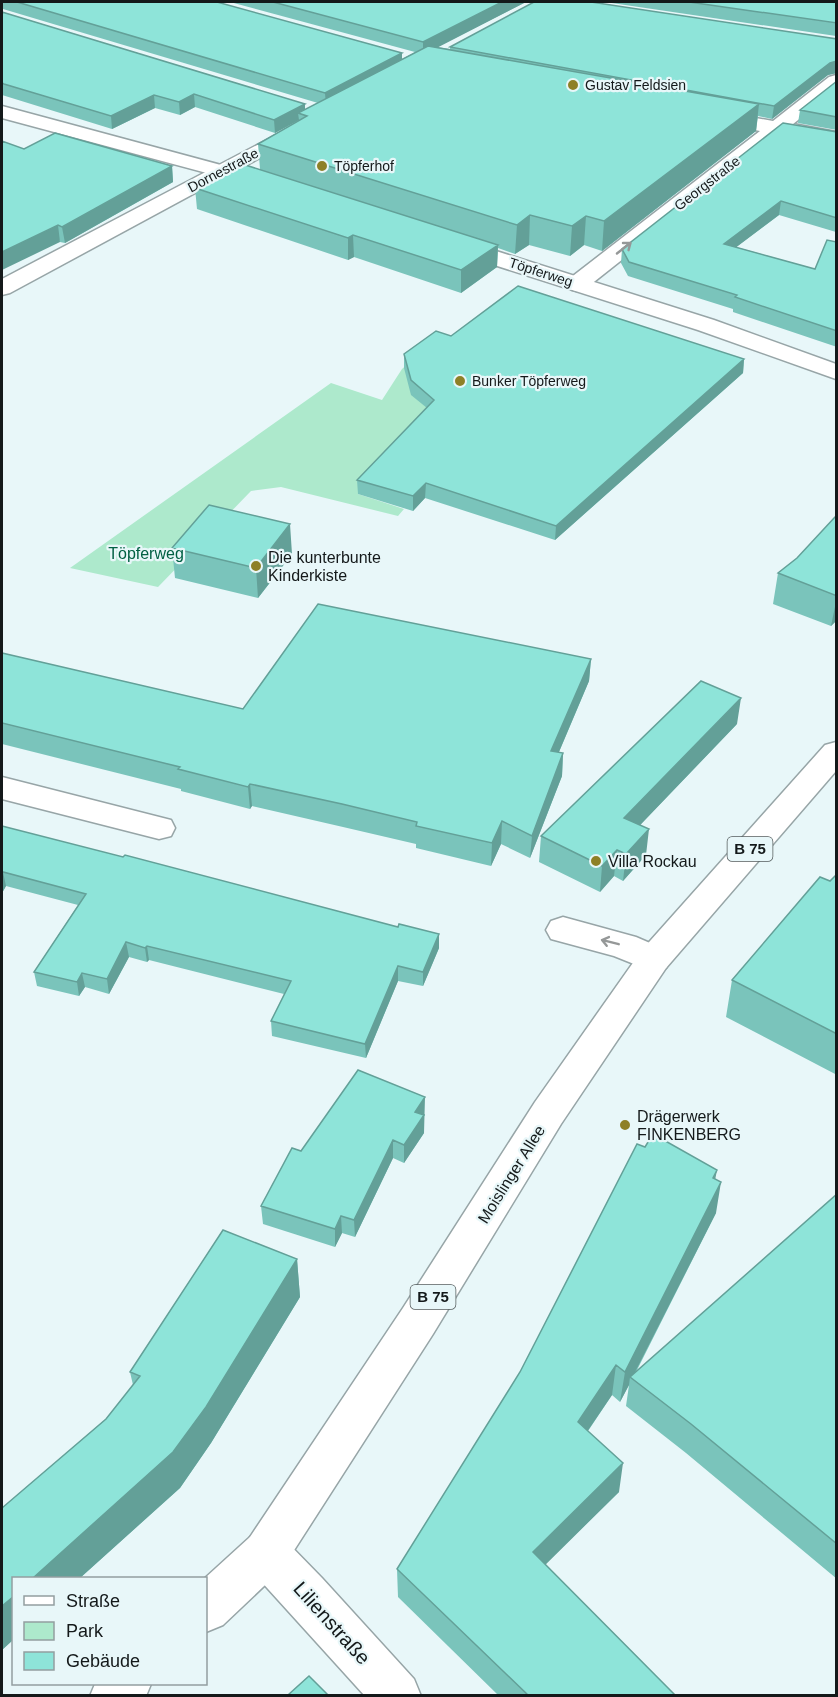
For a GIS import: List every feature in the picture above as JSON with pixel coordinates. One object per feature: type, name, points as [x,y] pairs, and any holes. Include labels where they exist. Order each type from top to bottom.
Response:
[{"type":"main road","name":"Georgstraße","points":[[577,284],[837,81]]},
{"type":"main road","points":[[2,112],[290,191]]},
{"type":"main road","points":[[695,113],[837,138]]},
{"type":"main road","name":"Dornestraße","points":[[2,288],[316,119]]},
{"type":"main road","name":"Töpferweg","points":[[436,238],[706,325],[837,372]]},
{"type":"main road","name":"Moislinger Allee","points":[[207,1608],[266,1553],[418,1321],[548,1113],[654,959],[837,752]]},
{"type":"main road","points":[[2,788],[159,828]]},
{"type":"main road","points":[[563,930],[624,946],[654,959]]},
{"type":"main road","name":"Lilienstraße","points":[[266,1553],[397,1695]]},
{"type":"green space","points":[[410,362],[570,374],[358,494],[404,509],[398,516],[281,487],[251,491],[158,587],[70,568],[331,383],[382,400],[402,369]]},
{"type":"building","points":[[17,2],[217,2],[402,53],[325,93]]},
{"type":"building","points":[[273,2],[502,2],[423,42]]},
{"type":"building","points":[[534,2],[591,2],[837,39],[837,61],[830,63],[774,106],[450,47]]},
{"type":"building","points":[[689,2],[837,2],[837,23]]},
{"type":"building","points":[[2,12],[305,104],[274,120],[194,94],[179,102],[154,95],[111,116],[4,84],[2,83]]},
{"type":"building","points":[[428,46],[759,104],[604,221],[586,216],[572,226],[530,215],[517,225],[258,144],[307,116],[298,113]]},
{"type":"building","points":[[837,81],[837,117],[800,110]]},
{"type":"building","points":[[783,123],[837,132],[837,218],[781,201],[724,244],[815,269],[827,240],[837,242],[837,331],[735,297],[737,295],[629,262],[622,249]]},
{"type":"building","points":[[55,133],[172,166],[62,227],[58,225],[2,252],[2,141],[24,149]]},
{"type":"building","points":[[239,163],[498,245],[461,270],[353,235],[348,238],[195,188]]},
{"type":"building","points":[[518,286],[744,359],[556,526],[426,483],[413,496],[357,480],[434,400],[411,380],[404,354],[436,331],[451,336]]},
{"type":"building","points":[[209,505],[290,524],[256,568],[172,548]]},
{"type":"building","points":[[837,517],[837,596],[778,573],[797,558]]},
{"type":"building","points":[[318,604],[591,659],[551,751],[563,753],[532,836],[502,821],[492,843],[416,826],[417,822],[342,804],[250,784],[248,787],[178,769],[180,767],[2,723],[2,653],[243,709]]},
{"type":"building","points":[[701,681],[741,698],[624,818],[649,829],[626,854],[617,850],[602,866],[541,836]]},
{"type":"building","points":[[2,826],[123,857],[125,855],[398,927],[399,924],[439,934],[423,972],[398,966],[365,1044],[271,1021],[291,981],[147,946],[145,948],[126,942],[107,979],[82,973],[77,982],[34,972],[86,894],[3,872],[2,874]]},
{"type":"building","points":[[837,874],[837,1034],[732,980],[820,877],[830,881]]},
{"type":"building","points":[[358,1070],[425,1097],[415,1112],[424,1115],[404,1145],[393,1140],[354,1220],[341,1216],[335,1229],[261,1206],[292,1148],[301,1151]]},
{"type":"building","points":[[653,1134],[717,1170],[713,1178],[721,1182],[625,1372],[616,1365],[578,1422],[623,1463],[533,1552],[675,1695],[528,1695],[397,1569],[520,1372],[637,1144],[645,1147]]},
{"type":"building","points":[[837,1194],[837,1544],[630,1377]]},
{"type":"building","points":[[223,1230],[297,1259],[206,1407],[173,1452],[34,1577],[12,1577],[12,1598],[2,1606],[2,1508],[106,1419],[140,1376],[130,1372]]},
{"type":"building","points":[[309,1676],[328,1695],[288,1695]]},
{"type":"place","name":"Gustav Feldsien","points":[[573,85]]},
{"type":"place","name":"Töpferhof","points":[[322,166]]},
{"type":"place","name":"Bunker Töpferweg","points":[[460,381]]},
{"type":"place","name":"Die kunterbunte Kinderkiste","points":[[256,566]]},
{"type":"place","name":"Villa Rockau","points":[[596,861]]},
{"type":"place","name":"Drägerwerk FINKENBERG","points":[[625,1125]]}]
